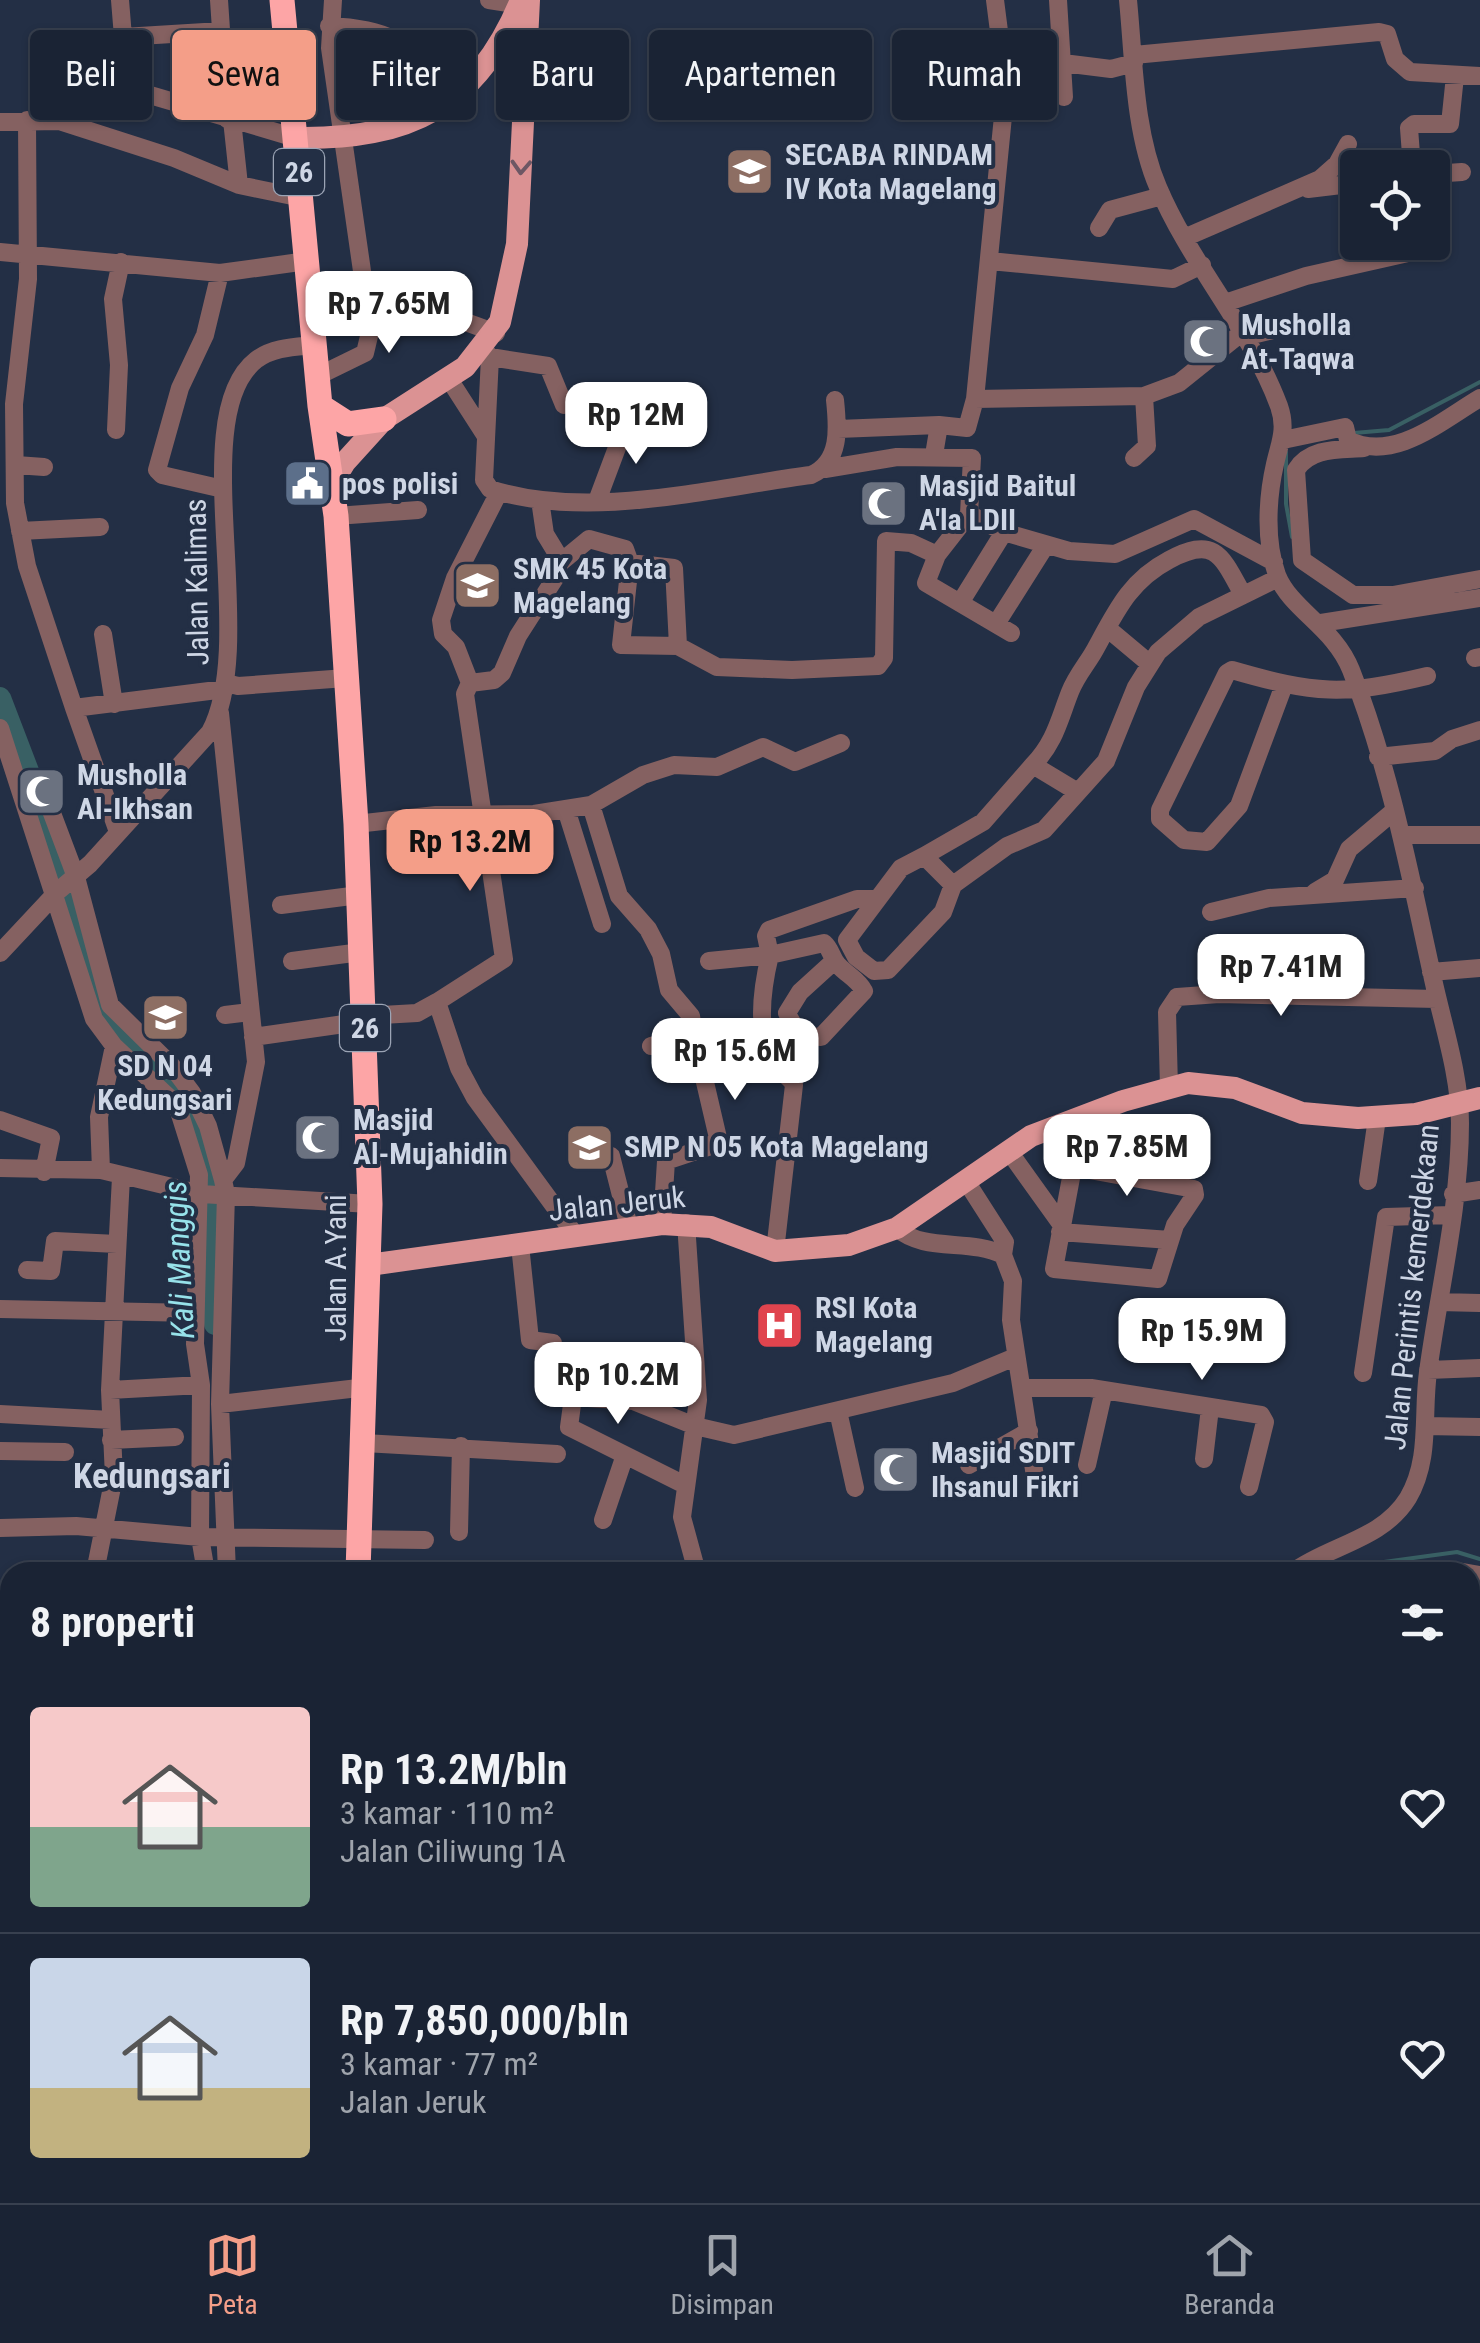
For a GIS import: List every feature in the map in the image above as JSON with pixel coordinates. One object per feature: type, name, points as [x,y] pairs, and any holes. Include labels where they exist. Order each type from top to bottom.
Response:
[{"type":"highway","name":"26","points":[[282,0],[320,406],[331,485]]},
{"type":"highway","points":[[320,406],[348,424],[384,419]]},
{"type":"highway","name":"Jalan A.Yani","points":[[331,485],[356,824],[370,1204],[359,1562]]},
{"type":"main road","points":[[509,30],[523,2]]},
{"type":"main road","points":[[523,2],[523,30]]},
{"type":"main road","points":[[476,75],[496,56]]},
{"type":"main road","points":[[296,138],[344,139],[413,120]]},
{"type":"main road","points":[[331,485],[345,462],[384,419],[449,379],[489,346],[516,256],[522,120]]},
{"type":"main road","name":"Jalan Jeruk","points":[[369,1265],[629,1227],[686,1223],[711,1226],[775,1250],[849,1245],[897,1228],[1031,1136],[1169,1087],[1212,1084],[1302,1113],[1377,1118],[1469,1100]]},
{"type":"street","points":[[120,0],[122,30]]},
{"type":"street","points":[[219,0],[221,30]]},
{"type":"street","points":[[320,376],[365,353],[370,332],[329,26],[332,0]]},
{"type":"street","points":[[489,0],[523,2]]},
{"type":"street","points":[[838,429],[939,425],[968,428],[975,399],[1006,86],[995,0]]},
{"type":"street","points":[[1058,0],[1064,97]]},
{"type":"street","points":[[1128,0],[1146,156],[1184,238],[1247,333],[1282,413],[1284,440],[1269,502],[1276,570],[1242,593],[1199,617],[1158,652],[1136,688],[1106,762],[1044,830],[1007,846],[953,884],[944,912],[888,970],[881,972],[856,957],[847,940],[901,868],[983,822],[1033,766],[1060,728],[1082,666],[1128,592],[1146,572],[1199,546],[1210,547],[1242,593]]},
{"type":"street","points":[[329,26],[376,30]]},
{"type":"street","points":[[1063,63],[1111,69],[1134,59],[1379,32],[1387,34],[1395,59],[1410,72],[1480,76]]},
{"type":"street","points":[[1411,150],[1409,128],[1414,124],[1450,124],[1456,76]]},
{"type":"street","points":[[27,120],[28,252],[8,440],[16,464],[8,504],[20,530],[49,640],[118,832]]},
{"type":"street","points":[[239,184],[230,120],[296,138]]},
{"type":"street","points":[[0,122],[58,121],[174,158],[239,184],[302,198]]},
{"type":"street","points":[[1184,238],[1296,191],[1337,164],[1348,144]]},
{"type":"street","points":[[1450,173],[1462,172]]},
{"type":"street","points":[[1296,191],[1340,185]]},
{"type":"street","points":[[1099,228],[1110,210],[1162,196]]},
{"type":"street","points":[[0,252],[220,274],[307,262]]},
{"type":"street","points":[[1225,303],[1306,276],[1377,260]]},
{"type":"street","points":[[990,261],[1158,279],[1173,279],[1202,266]]},
{"type":"street","points":[[116,430],[120,366],[113,299],[121,262]]},
{"type":"street","points":[[220,274],[205,335],[180,388],[157,470],[162,475],[223,489]]},
{"type":"street","points":[[364,285],[489,346],[548,366],[564,405]]},
{"type":"street","points":[[975,399],[1144,396],[1180,383],[1247,333],[1289,326]]},
{"type":"street","name":"Jalan Kalimas","points":[[0,953],[210,732],[220,713],[231,595],[223,489],[228,415],[244,374],[270,352],[315,345]]},
{"type":"street","points":[[489,346],[484,480],[490,489],[540,500],[597,502],[934,456],[974,460],[969,514],[937,555],[926,583],[1003,629],[1046,546],[1004,532],[969,514]]},
{"type":"street","points":[[449,379],[485,435]]},
{"type":"street","points":[[1134,458],[1146,446],[1144,396]]},
{"type":"street","points":[[1284,440],[1353,438],[1404,442],[1480,398]]},
{"type":"street","points":[[825,469],[838,429],[835,400]]},
{"type":"street","points":[[597,502],[622,437],[643,413]]},
{"type":"street","points":[[934,456],[939,425]]},
{"type":"street","points":[[1353,438],[1301,462],[1296,470],[1302,560],[1353,595],[1393,595],[1480,579]]},
{"type":"street","points":[[16,464],[44,467]]},
{"type":"street","points":[[258,1037],[417,1012],[504,959],[484,815],[467,728],[465,694],[470,683],[456,647],[443,634],[441,620],[455,578],[499,492]]},
{"type":"street","points":[[540,500],[545,534],[561,562]]},
{"type":"street","points":[[336,516],[418,510]]},
{"type":"street","name":"Jalan Perintis kemerdekaan","points":[[1046,546],[1125,553],[1194,519],[1276,570],[1292,598],[1321,622],[1342,648],[1403,836],[1438,999],[1469,1100],[1428,1370],[1424,1458],[1398,1512],[1352,1544],[1315,1562]]},
{"type":"street","points":[[20,530],[100,526]]},
{"type":"street","points":[[960,604],[984,557],[1004,532]]},
{"type":"street","points":[[470,683],[494,680],[502,673],[561,562],[589,538],[600,538],[624,549],[630,564],[621,645],[678,646],[718,666],[810,670],[878,666],[884,658],[886,541],[911,543],[937,555]]},
{"type":"street","points":[[630,564],[674,568],[678,646]]},
{"type":"street","points":[[1321,622],[1366,619],[1480,598]]},
{"type":"street","points":[[1106,628],[1150,664]]},
{"type":"street","points":[[103,634],[114,704]]},
{"type":"street","points":[[1284,686],[1239,806],[1207,842],[1184,840],[1160,818],[1160,810],[1227,673],[1232,670],[1284,686],[1359,692],[1427,676]]},
{"type":"street","points":[[74,708],[225,686],[346,678]]},
{"type":"street","points":[[220,713],[250,1012],[258,1037],[236,1163],[218,1189],[195,1313],[214,1535],[223,1562]]},
{"type":"street","points":[[0,728],[35,804],[76,877],[110,1005],[176,1088],[204,1115],[218,1189],[220,1404],[214,1535],[208,1562]]},
{"type":"street","points":[[1378,756],[1435,751],[1452,738],[1480,730]]},
{"type":"street","points":[[356,824],[591,805],[643,774],[674,765],[717,767],[763,747],[795,762],[840,743]]},
{"type":"street","points":[[1033,766],[1076,791]]},
{"type":"street","points":[[35,804],[86,1001],[114,1046],[176,1088]]},
{"type":"street","points":[[591,805],[619,896],[648,929],[661,954],[669,990],[692,1016],[718,1138],[711,1146],[666,1162],[662,1224]]},
{"type":"street","points":[[566,809],[602,924]]},
{"type":"street","points":[[1314,892],[1334,880],[1348,849],[1394,811]]},
{"type":"street","points":[[1403,836],[1480,835]]},
{"type":"street","points":[[924,856],[953,884]]},
{"type":"street","points":[[1211,912],[1314,892],[1415,888]]},
{"type":"street","points":[[281,906],[358,896]]},
{"type":"street","points":[[775,1250],[794,1085],[776,1067],[764,1026],[762,988],[770,955],[766,936],[769,930],[857,898],[875,900]]},
{"type":"street","points":[[709,961],[770,955],[824,943],[834,962],[862,985],[862,998],[821,1037],[807,1037],[795,1030],[787,1014],[800,992],[834,962]]},
{"type":"street","points":[[292,962],[361,952]]},
{"type":"street","points":[[1432,972],[1480,968]]},
{"type":"street","points":[[1169,1087],[1166,1012],[1177,997],[1219,994],[1438,999]]},
{"type":"street","points":[[437,1002],[458,1068],[474,1098],[576,1236]]},
{"type":"street","points":[[226,1016],[250,1012]]},
{"type":"street","points":[[651,1046],[694,1035]]},
{"type":"street","points":[[101,1170],[100,1117],[114,1046]]},
{"type":"street","points":[[1368,1181],[1377,1118]]},
{"type":"street","points":[[0,1120],[51,1138],[44,1172]]},
{"type":"street","points":[[1008,1150],[1060,1228]]},
{"type":"street","points":[[611,1156],[629,1227]]},
{"type":"street","points":[[1075,1166],[1191,1186],[1195,1195],[1170,1240],[1161,1276],[1154,1281],[1056,1270],[1060,1228],[1075,1166]]},
{"type":"street","points":[[0,1168],[44,1172],[101,1170],[121,1177],[370,1204]]},
{"type":"street","points":[[98,1562],[114,1477],[110,1390],[121,1177]]},
{"type":"street","points":[[966,1181],[1005,1242],[1004,1255],[1013,1282],[1016,1357],[1024,1388],[1036,1483]]},
{"type":"street","points":[[1454,1194],[1480,1190]]},
{"type":"street","points":[[1363,1373],[1386,1217],[1451,1215]]},
{"type":"street","points":[[686,1223],[698,1376],[683,1524],[694,1562]]},
{"type":"street","points":[[897,1228],[912,1240],[976,1244],[1004,1255]]},
{"type":"street","points":[[1060,1228],[1170,1240]]},
{"type":"street","points":[[27,1270],[51,1271],[54,1241],[117,1244]]},
{"type":"street","points":[[520,1245],[530,1340],[553,1343]]},
{"type":"street","points":[[1439,1302],[1480,1303]]},
{"type":"street","points":[[0,1309],[113,1308],[195,1313]]},
{"type":"street","points":[[685,1485],[624,1458],[566,1425],[572,1397],[633,1401],[694,1426],[734,1434],[953,1383],[1016,1357]]},
{"type":"street","points":[[1428,1370],[1480,1368]]},
{"type":"street","points":[[110,1390],[201,1385]]},
{"type":"street","points":[[220,1404],[367,1387]]},
{"type":"street","points":[[1024,1388],[1104,1390],[1265,1417],[1249,1488]]},
{"type":"street","points":[[1087,1465],[1104,1390]]},
{"type":"street","points":[[1204,1459],[1210,1408]]},
{"type":"street","points":[[838,1411],[855,1488]]},
{"type":"street","points":[[0,1414],[110,1420]]},
{"type":"street","points":[[1425,1426],[1480,1426]]},
{"type":"street","points":[[969,1465],[1030,1431]]},
{"type":"street","points":[[111,1440],[175,1437]]},
{"type":"street","points":[[364,1444],[461,1446],[557,1454]]},
{"type":"street","points":[[459,1532],[461,1446]]},
{"type":"street","points":[[0,1451],[65,1452]]},
{"type":"street","points":[[602,1520],[624,1458]]},
{"type":"street","points":[[0,1528],[107,1528],[360,1542],[425,1540]]},
{"type":"waterway","points":[[1354,433],[1389,430],[1480,382]]},
{"type":"waterway","points":[[1286,452],[1286,504],[1292,537]]},
{"type":"waterway","name":"Kali Manggis","points":[[0,698],[41,805],[101,1009],[193,1108],[214,1197],[215,1324]]},
{"type":"waterway","points":[[1384,1562],[1457,1552],[1480,1559]]},
{"type":"place","name":"SECABA RINDAM IV Kota Magelang","points":[[750,172]]},
{"type":"place","name":"Musholla At-Taqwa","points":[[1206,342]]},
{"type":"place","name":"pos polisi","points":[[307,484]]},
{"type":"place","name":"Masjid Baitul A'la LDII","points":[[884,503]]},
{"type":"place","name":"SMK 45 Kota Magelang","points":[[478,586]]},
{"type":"place","name":"Musholla Al-Ikhsan","points":[[42,792]]},
{"type":"place","name":"SD N 04 Kedungsari","points":[[165,1017]]},
{"type":"place","name":"Masjid Al-Mujahidin","points":[[318,1137]]},
{"type":"place","name":"SMP N 05 Kota Magelang","points":[[589,1147]]},
{"type":"place","name":"RSI Kota Magelang","points":[[780,1325]]},
{"type":"place","name":"Masjid SDIT Ihsanul Fikri","points":[[896,1470]]},
{"type":"district","name":"Kedungsari","points":[[152,1476]]}]
